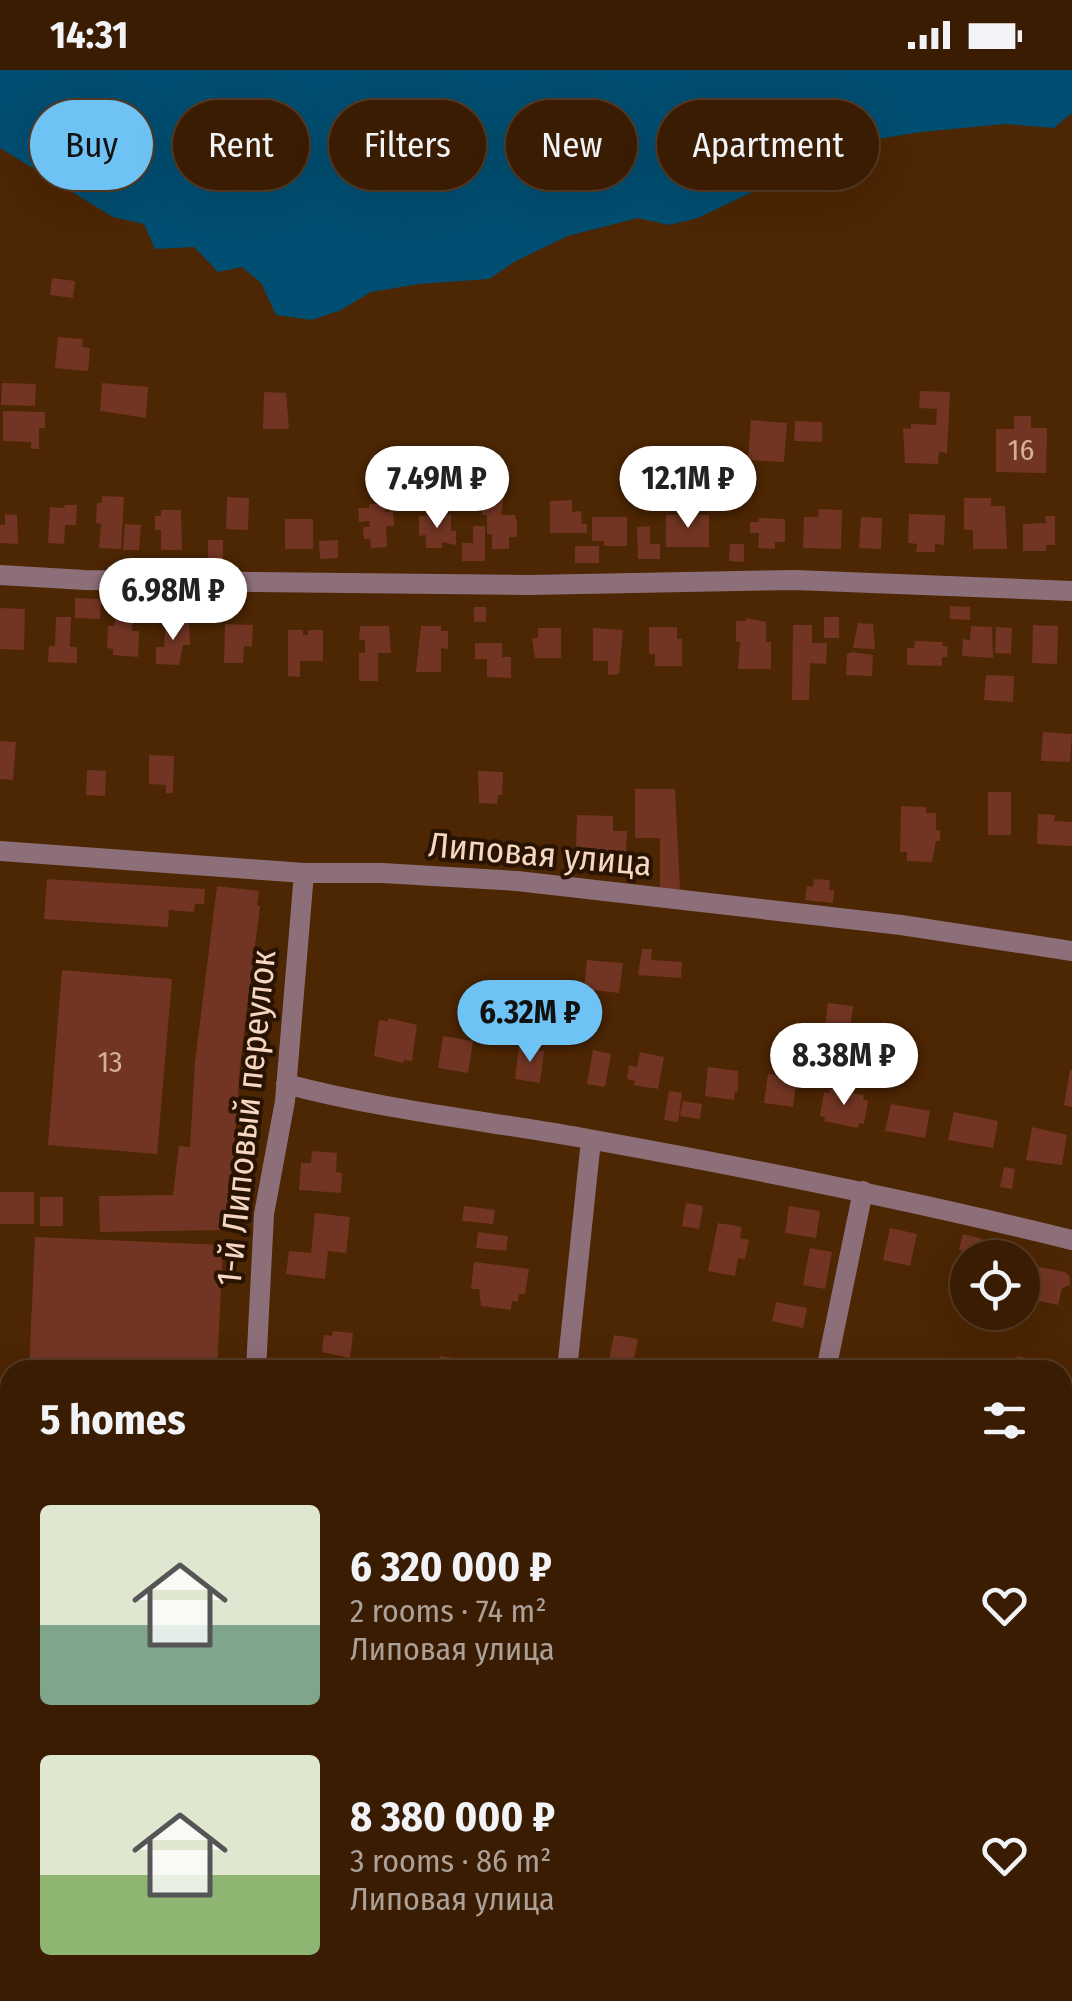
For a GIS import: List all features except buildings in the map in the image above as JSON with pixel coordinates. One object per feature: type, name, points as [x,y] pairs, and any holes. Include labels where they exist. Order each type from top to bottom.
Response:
[{"type":"street","points":[[0,574],[85,580],[567,585],[795,580],[1072,591]]},
{"type":"street","name":"Липовая улица","points":[[0,851],[304,874],[516,881],[901,925],[1072,952]]},
{"type":"street","name":"1-й Липовый переулок","points":[[257,1360],[264,1214],[286,1084],[304,874]]},
{"type":"street","points":[[286,1084],[353,1102],[591,1140],[863,1190],[1072,1240]]},
{"type":"street","points":[[568,1360],[591,1140]]},
{"type":"street","points":[[828,1360],[863,1190]]},
{"type":"water","points":[[0,70],[1072,70],[1072,113],[1054,128],[1005,124],[879,139],[879,100],[657,100],[657,190],[756,190],[698,218],[669,225],[638,218],[568,236],[489,279],[371,292],[341,310],[312,320],[276,315],[261,283],[242,267],[218,272],[194,247],[155,249],[144,224],[113,217],[69,190],[153,190],[153,100],[30,100],[30,166],[0,148]]}]
